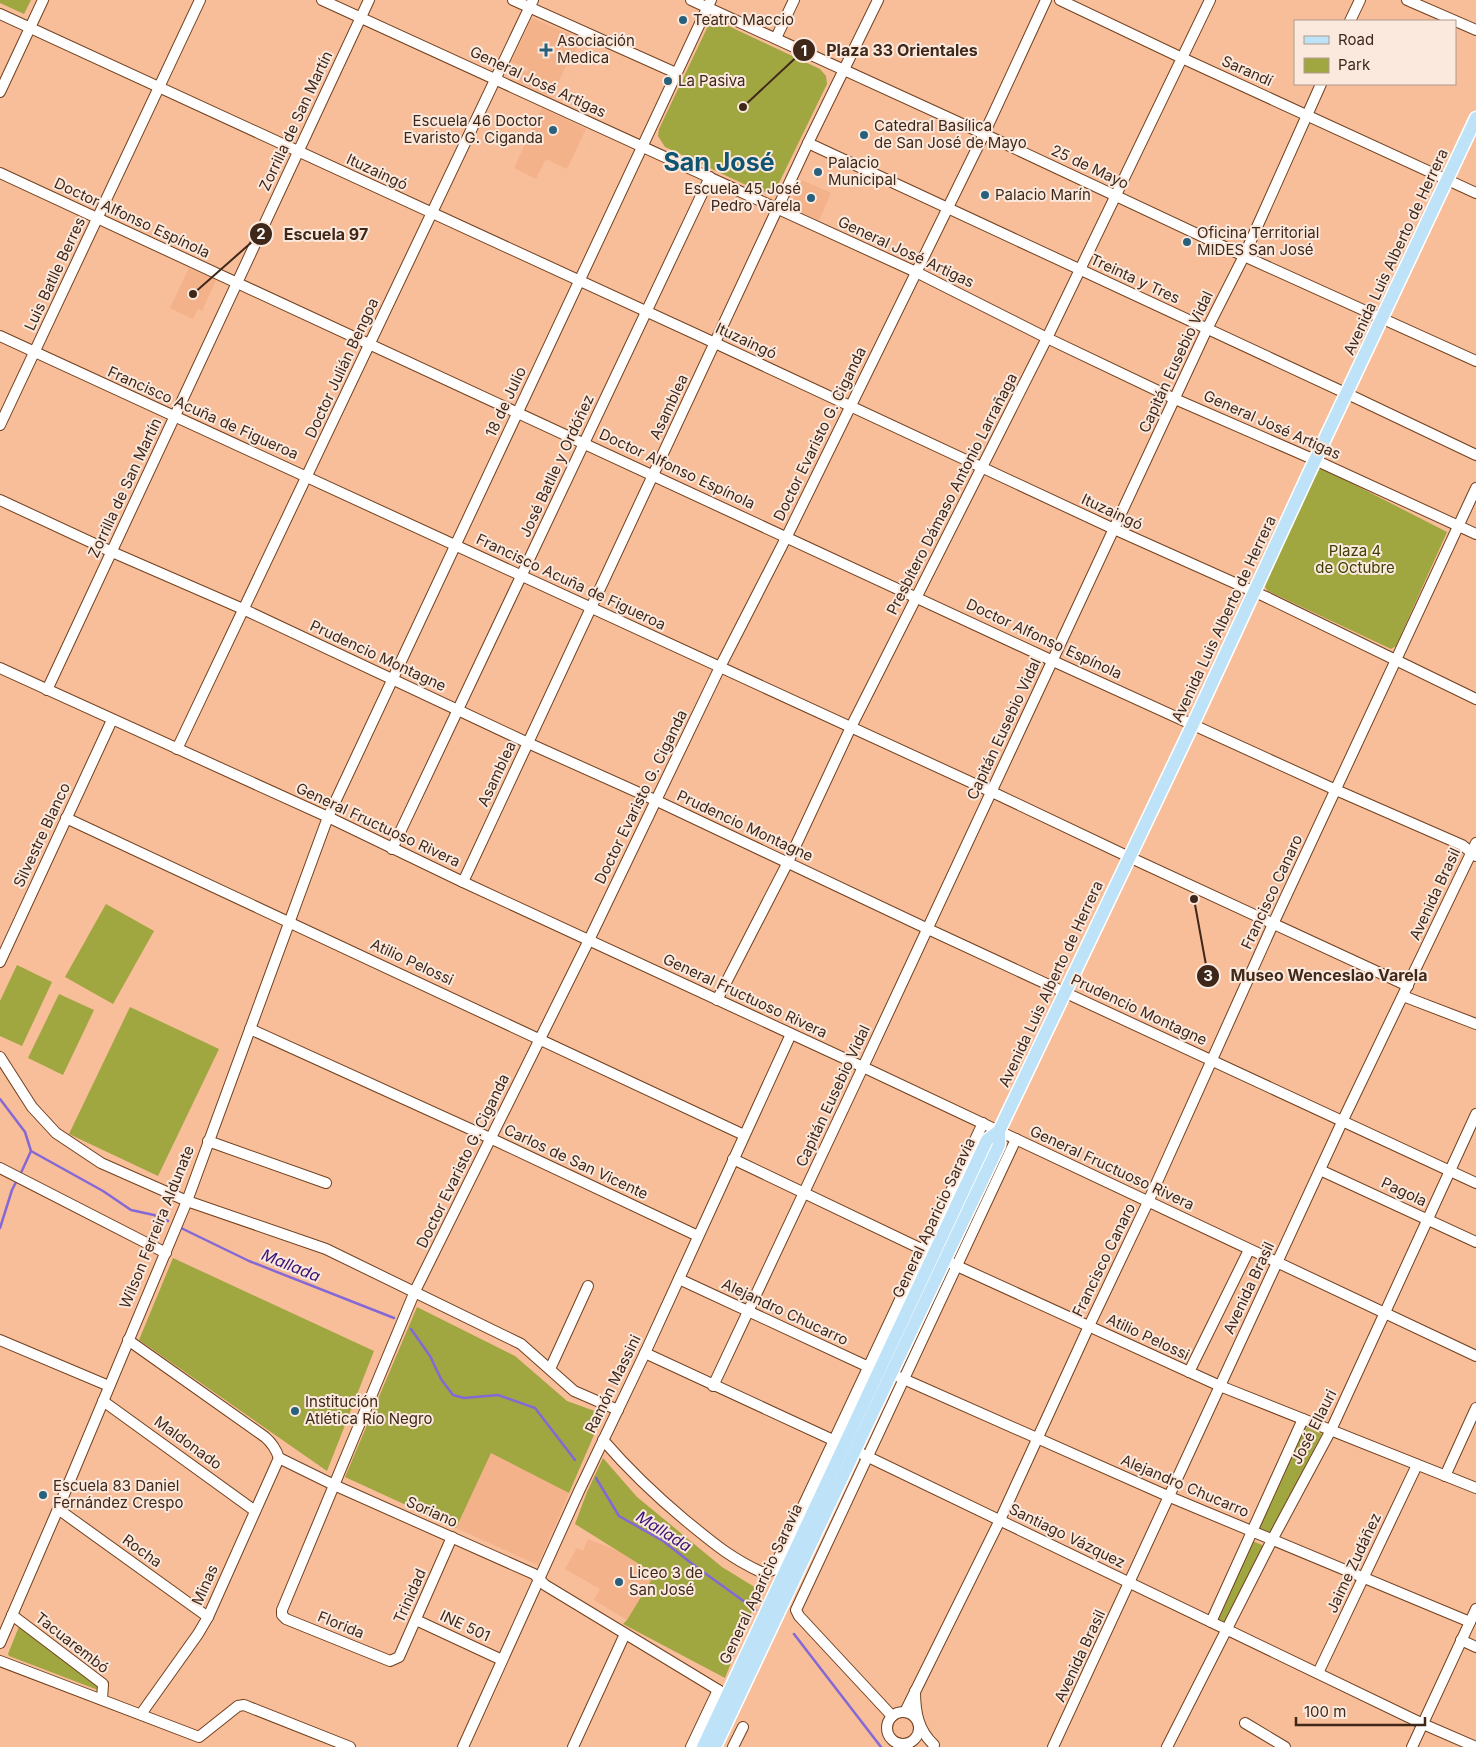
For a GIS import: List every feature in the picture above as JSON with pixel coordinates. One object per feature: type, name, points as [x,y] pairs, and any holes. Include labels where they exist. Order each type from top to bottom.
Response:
[{"type":"main road","name":"Avenida Luis Alberto de Herrera","points":[[999,1131],[1193,724],[1476,118]]},
{"type":"main road","name":"General Aparicio Saravia","points":[[703,1747],[933,1254],[999,1145],[999,1131]]},
{"type":"main road","name":"General Aparicio Saravia","points":[[715,1747],[727,1696]]},
{"type":"street","points":[[0,92],[43,0]]},
{"type":"street","name":"Luis Batlle Berres","points":[[0,425],[200,0]]},
{"type":"street","name":"General José Artigas","points":[[322,0],[496,78],[916,272],[1047,338],[1175,399],[1315,460],[1476,534]]},
{"type":"street","name":"Zorrilla de San Martín","points":[[47,690],[369,0]]},
{"type":"street","points":[[513,0],[531,4],[676,74]]},
{"type":"street","name":"25 de Mayo","points":[[691,0],[709,4],[776,38],[1244,256],[1476,361]]},
{"type":"street","points":[[776,38],[794,0]]},
{"type":"street","name":"Asamblea","points":[[463,882],[654,476],[777,208],[878,0]]},
{"type":"street","name":"Doctor Evaristo G. Ciganda","points":[[282,1615],[282,1610],[416,1291],[589,940],[720,667],[787,536],[948,208],[1046,0]]},
{"type":"street","name":"Sarandí","points":[[1060,0],[1476,193]]},
{"type":"street","name":"Presbítero Dámaso Antonio Larrañaga","points":[[717,1000],[788,862],[851,728],[1047,338],[1210,0]]},
{"type":"street","points":[[1350,20],[1360,0]]},
{"type":"street","points":[[1407,0],[1453,20]]},
{"type":"street","name":"Doctor Julián Bengoa","points":[[177,749],[531,4]]},
{"type":"street","name":"18 de Julio","points":[[328,817],[518,413],[578,280],[709,4]]},
{"type":"street","name":"Ituzaingó","points":[[0,14],[1114,529],[1254,591],[1476,699]]},
{"type":"street","points":[[1456,21],[1476,30]]},
{"type":"street","name":"Capitán Eusebio Vidal","points":[[713,1386],[1207,329],[1244,256],[1321,85]]},
{"type":"street","name":"Treinta y Tres","points":[[808,143],[1476,455]]},
{"type":"street","name":"Doctor Alfonso Espínola","points":[[0,173],[787,536],[1053,661],[1336,790],[1475,850]]},
{"type":"street","name":"José Batlle y Ordóñez","points":[[392,849],[710,176]]},
{"type":"street","name":"Francisco Acuña de Figueroa","points":[[0,336],[592,607],[1408,986]]},
{"type":"street","name":"Francisco Canaro","points":[[905,1712],[1000,1520],[1088,1326],[1148,1202],[1273,924],[1476,488]]},
{"type":"street","name":"Prudencio Montagne","points":[[0,500],[112,552],[243,609],[1476,1183]]},
{"type":"street","name":"General Fructuoso Rivera","points":[[0,668],[328,817],[392,849],[983,1123],[1476,1356]]},
{"type":"street","name":"Silvestre Blanco","points":[[0,962],[112,720]]},
{"type":"street","name":"Wilson Ferreira Aldunate","points":[[0,1643],[187,1201],[328,817]]},
{"type":"street","name":"Atilio Pelossi","points":[[66,818],[744,1134]]},
{"type":"street","name":"Avenida Brasil","points":[[1053,1747],[1342,1122],[1475,850]]},
{"type":"street","points":[[1403,996],[1476,1024]]},
{"type":"street","name":"Carlos de San Vicente","points":[[250,1029],[490,1138],[698,1236]]},
{"type":"street","name":"Ramón Massini","points":[[463,1747],[790,1034]]},
{"type":"street","points":[[0,1057],[32,1107],[56,1133],[101,1163],[187,1201],[326,1249],[416,1291],[521,1344],[574,1391],[618,1410]]},
{"type":"street","name":"José Ellauri","points":[[1167,1747],[1272,1540],[1331,1430],[1476,1114]]},
{"type":"street","name":"General Aparicio Saravia","points":[[603,1440],[629,1470],[723,1552],[760,1572],[773,1570],[844,1445],[879,1371],[933,1254],[983,1123]]},
{"type":"street","points":[[892,1716],[799,1616],[796,1610],[1016,1139]]},
{"type":"street","points":[[208,1141],[326,1183]]},
{"type":"street","name":"Atilio Pelossi","points":[[733,1159],[957,1266],[1220,1386],[1476,1488]]},
{"type":"street","points":[[0,1168],[166,1253]]},
{"type":"street","name":"Pagola","points":[[1320,1170],[1476,1242]]},
{"type":"street","points":[[1189,1372],[1249,1250]]},
{"type":"street","name":"Alejandro Chucarro","points":[[678,1279],[879,1371],[904,1379],[1170,1497],[1470,1622]]},
{"type":"street","points":[[550,1369],[588,1286]]},
{"type":"street","points":[[0,1340],[109,1386]]},
{"type":"street","points":[[128,1340],[265,1437],[276,1450],[279,1458]]},
{"type":"street","name":"Santiago Vázquez","points":[[645,1353],[844,1445],[1423,1724],[1476,1747]]},
{"type":"street","name":"Maldonado","points":[[103,1401],[255,1511]]},
{"type":"street","points":[[1445,1476],[1476,1408]]},
{"type":"street","name":"José Ellauri","points":[[1211,1622],[1304,1419]]},
{"type":"street","name":"Soriano","points":[[279,1458],[334,1485],[534,1574],[545,1585],[727,1696]]},
{"type":"street","name":"Minas","points":[[141,1714],[208,1618],[279,1458]]},
{"type":"street","name":"Jaime Zudáñez","points":[[1318,1673],[1417,1465]]},
{"type":"street","name":"Rocha","points":[[58,1509],[208,1618]]},
{"type":"street","name":"Trinidad","points":[[390,1661],[398,1657],[452,1537]]},
{"type":"street","points":[[1412,1747],[1476,1609]]},
{"type":"street","name":"Tacuarembó","points":[[12,1615],[103,1684],[102,1699]]},
{"type":"street","name":"Florida","points":[[282,1615],[286,1619],[390,1661]]},
{"type":"street","name":"INE 501","points":[[416,1620],[502,1660]]},
{"type":"street","points":[[573,1747],[625,1634]]},
{"type":"street","points":[[1461,1640],[1476,1647]]},
{"type":"street","name":"Tacuarembó","points":[[0,1662],[199,1737],[238,1706],[244,1705],[350,1747]]},
{"type":"street","points":[[916,1688],[915,1702],[918,1723],[916,1736],[909,1743],[894,1744],[887,1728],[889,1719],[892,1716],[896,1713],[905,1712],[913,1716],[918,1723],[926,1737],[936,1746]]},
{"type":"street","name":"General Aparicio Saravia","points":[[691,1747],[727,1696]]},
{"type":"street","points":[[1245,1723],[1285,1747]]},
{"type":"street","points":[[733,1747],[743,1727]]},
{"type":"street","points":[[916,1736],[936,1746]]},
{"type":"shaded area","name":"Asociación Medica","points":[[532,18],[581,39],[569,66],[566,65],[552,98],[518,82],[520,77],[516,75],[519,69],[527,72],[529,68],[511,62]]},
{"type":"shaded area","points":[[542,108],[586,129],[567,169],[546,159],[536,179],[514,168]]},
{"type":"shaded area","name":"Escuela 45 José Pedro Varela","points":[[802,180],[831,193],[819,220],[789,207]]},
{"type":"shaded area","points":[[189,268],[216,280],[202,311],[198,309],[193,319],[170,308]]},
{"type":"shaded area","points":[[490,1452],[569,1493],[538,1565],[456,1528]]},
{"type":"shaded area","name":"Liceo 3 de San José","points":[[588,1539],[618,1551],[655,1574],[627,1620],[594,1600],[600,1589],[565,1569],[577,1548],[583,1551]]},
{"type":"green space","points":[[0,0],[31,0],[24,14],[0,3]]},
{"type":"green space","points":[[720,22],[820,69],[826,76],[827,84],[778,185],[771,191],[761,192],[665,147],[658,136],[659,129],[707,28],[713,23]]},
{"type":"green space","name":"Plaza 4 de Octubre","points":[[1324,469],[1447,532],[1396,646],[1391,649],[1268,591],[1264,586],[1264,582],[1316,472]]},
{"type":"green space","points":[[106,904],[154,931],[113,1004],[65,977]]},
{"type":"green space","points":[[17,965],[52,982],[22,1046],[0,1036],[0,1001]]},
{"type":"green space","points":[[59,994],[94,1010],[63,1075],[28,1058]]},
{"type":"green space","points":[[130,1007],[219,1049],[158,1176],[69,1134]]},
{"type":"green space","name":"Institución Atlética Río Negro","points":[[173,1258],[374,1351],[327,1471],[139,1340]]},
{"type":"green space","points":[[417,1307],[515,1356],[567,1401],[603,1414],[569,1493],[491,1453],[456,1528],[345,1477]]},
{"type":"green space","points":[[1305,1427],[1322,1434],[1270,1533],[1258,1528]]},
{"type":"green space","points":[[603,1458],[637,1497],[722,1567],[761,1591],[725,1678],[623,1624],[655,1574],[575,1524]]},
{"type":"green space","points":[[1252,1541],[1265,1546],[1226,1622],[1216,1619]]},
{"type":"green space","points":[[20,1624],[100,1684],[98,1690],[9,1656],[8,1654]]},
{"type":"waterway","name":"Mallada","points":[[0,1099],[25,1132],[31,1151],[103,1191],[131,1210],[154,1215],[168,1221]]},
{"type":"waterway","points":[[20,1175],[31,1151]]},
{"type":"waterway","points":[[0,1228],[17,1180]]},
{"type":"waterway","name":"Mallada","points":[[181,1228],[249,1261],[394,1318]]},
{"type":"waterway","name":"Mallada","points":[[411,1329],[430,1356],[441,1379],[453,1395],[464,1398],[498,1395],[535,1408],[575,1460]]},
{"type":"waterway","name":"Mallada","points":[[596,1478],[619,1516],[663,1541],[756,1610]]},
{"type":"waterway","name":"Mallada","points":[[794,1634],[881,1747]]},
{"type":"place","name":"Teatro Maccio","points":[[683,20]]},
{"type":"place","name":"Asociación Medica","points":[[546,50]]},
{"type":"place","name":"La Pasiva","points":[[668,81]]},
{"type":"place","name":"Plaza 33 Orientales","points":[[743,107]]},
{"type":"place","name":"Escuela 46 Doctor Evaristo G. Ciganda","points":[[553,130]]},
{"type":"place","name":"Catedral Basílica de San José de Mayo","points":[[864,135]]},
{"type":"place","name":"Palacio Municipal","points":[[818,172]]},
{"type":"place","name":"Palacio Marín","points":[[985,195]]},
{"type":"place","name":"Escuela 45 José Pedro Varela","points":[[811,198]]},
{"type":"place","name":"Oficina Territorial MIDES San José","points":[[1187,242]]},
{"type":"place","name":"Escuela 97","points":[[193,294]]},
{"type":"place","name":"Museo Wenceslao Varela","points":[[1194,899]]},
{"type":"place","name":"Institución Atlética Río Negro","points":[[295,1411]]},
{"type":"place","name":"Escuela 83 Daniel Fernández Crespo","points":[[43,1495]]},
{"type":"place","name":"Liceo 3 de San José","points":[[619,1582]]},
{"type":"district","name":"San José","points":[[719,162]]}]
